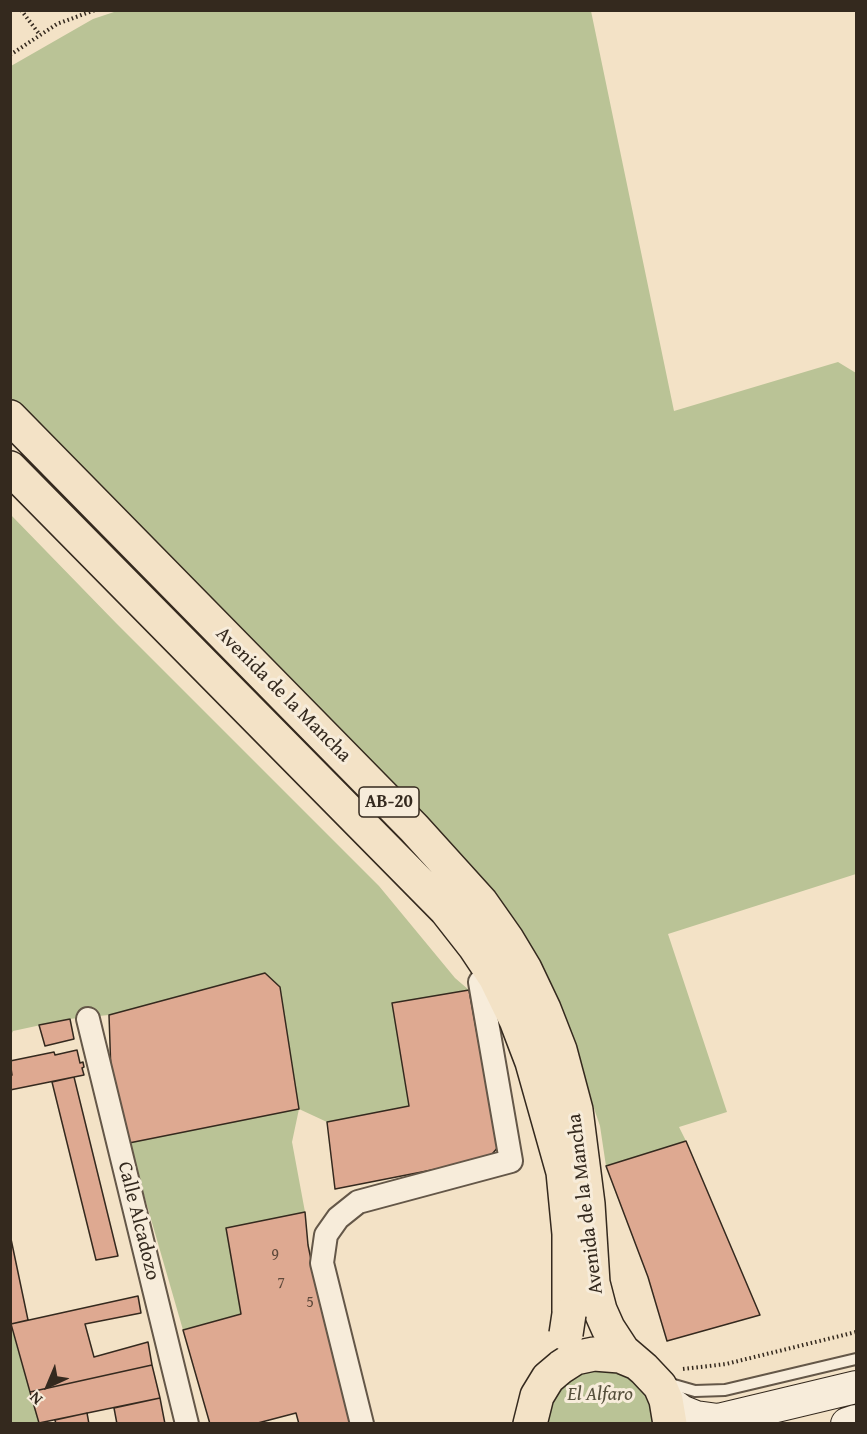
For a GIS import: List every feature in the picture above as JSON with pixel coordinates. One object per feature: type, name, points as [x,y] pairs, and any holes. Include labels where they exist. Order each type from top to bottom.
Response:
[{"type":"main road","name":"Avenida de la Mancha","points":[[10,417],[414,828],[481,903],[507,939],[525,969],[548,1019],[560,1050],[576,1110],[587,1195],[593,1283],[600,1310],[608,1328],[623,1351],[660,1387]]},
{"type":"main road","name":"Avenida de la Mancha","points":[[10,468],[446,910],[476,947],[495,977],[516,1020],[532,1062],[563,1172],[569,1234],[568,1324],[561,1367]]},
{"type":"main road","points":[[514,1424],[533,1410],[548,1378],[575,1358],[594,1354],[620,1356],[660,1387],[681,1411],[696,1417],[718,1420],[856,1387]]},
{"type":"main road","points":[[847,1424],[856,1421]]},
{"type":"street","points":[[362,1424],[322,1263],[326,1235],[338,1218],[358,1202],[511,1161],[480,982]]},
{"type":"street","name":"Calle Alcadozo","points":[[88,1018],[187,1424]]},
{"type":"lane","points":[[660,1387],[674,1386],[695,1391],[725,1390],[856,1359]]},
{"type":"path","points":[[21,10],[40,35]]},
{"type":"path","points":[[10,55],[57,24],[95,10]]},
{"type":"path","points":[[660,1387],[726,1364],[856,1332]]},
{"type":"green space","points":[[117,11],[591,11],[674,411],[838,362],[856,373],[856,874],[668,934],[727,1112],[679,1127],[686,1141],[606,1166],[600,1126],[569,1035],[547,980],[11,402],[11,66],[93,19]]},
{"type":"green space","points":[[11,515],[379,886],[455,978],[469,990],[392,1003],[409,1106],[327,1122],[299,1109],[280,987],[265,973],[109,1015],[69,1019],[13,1031],[11,1035]]},
{"type":"green space","points":[[299,1109],[292,1142],[305,1212],[227,1228],[241,1314],[183,1330],[129,1143]]},
{"type":"green space","points":[[10,1323],[30,1392],[39,1423],[11,1423]]},
{"type":"green space","name":"El Alfaro","points":[[583,1370],[619,1371],[633,1378],[653,1404],[656,1424],[543,1424],[551,1393]]},
{"type":"building","points":[[265,973],[280,987],[299,1109],[129,1143],[111,1073],[109,1015]]},
{"type":"building","points":[[469,990],[498,1147],[488,1159],[335,1189],[327,1122],[409,1106],[392,1003]]},
{"type":"building","points":[[70,1019],[74,1039],[45,1046],[39,1025]]},
{"type":"building","points":[[77,1050],[80,1063],[83,1062],[84,1075],[10,1090],[10,1076],[12,1075],[10,1061]]},
{"type":"building","points":[[74,1077],[118,1256],[96,1260],[52,1082]]},
{"type":"building","points":[[686,1141],[760,1315],[667,1341],[648,1277],[606,1166]]},
{"type":"building","points":[[305,1212],[314,1274],[350,1424],[299,1424],[296,1413],[254,1424],[210,1424],[183,1330],[241,1314],[226,1228]]},
{"type":"building","points":[[11,1239],[28,1320],[11,1324],[10,1323]]},
{"type":"building","points":[[138,1296],[141,1313],[85,1324],[94,1357],[148,1342],[152,1365],[30,1392],[11,1324]]},
{"type":"building","points":[[152,1365],[160,1398],[39,1423],[30,1392]]},
{"type":"building","points":[[160,1398],[165,1424],[117,1424],[114,1408]]},
{"type":"building","points":[[87,1413],[89,1424],[56,1424],[55,1420]]}]
